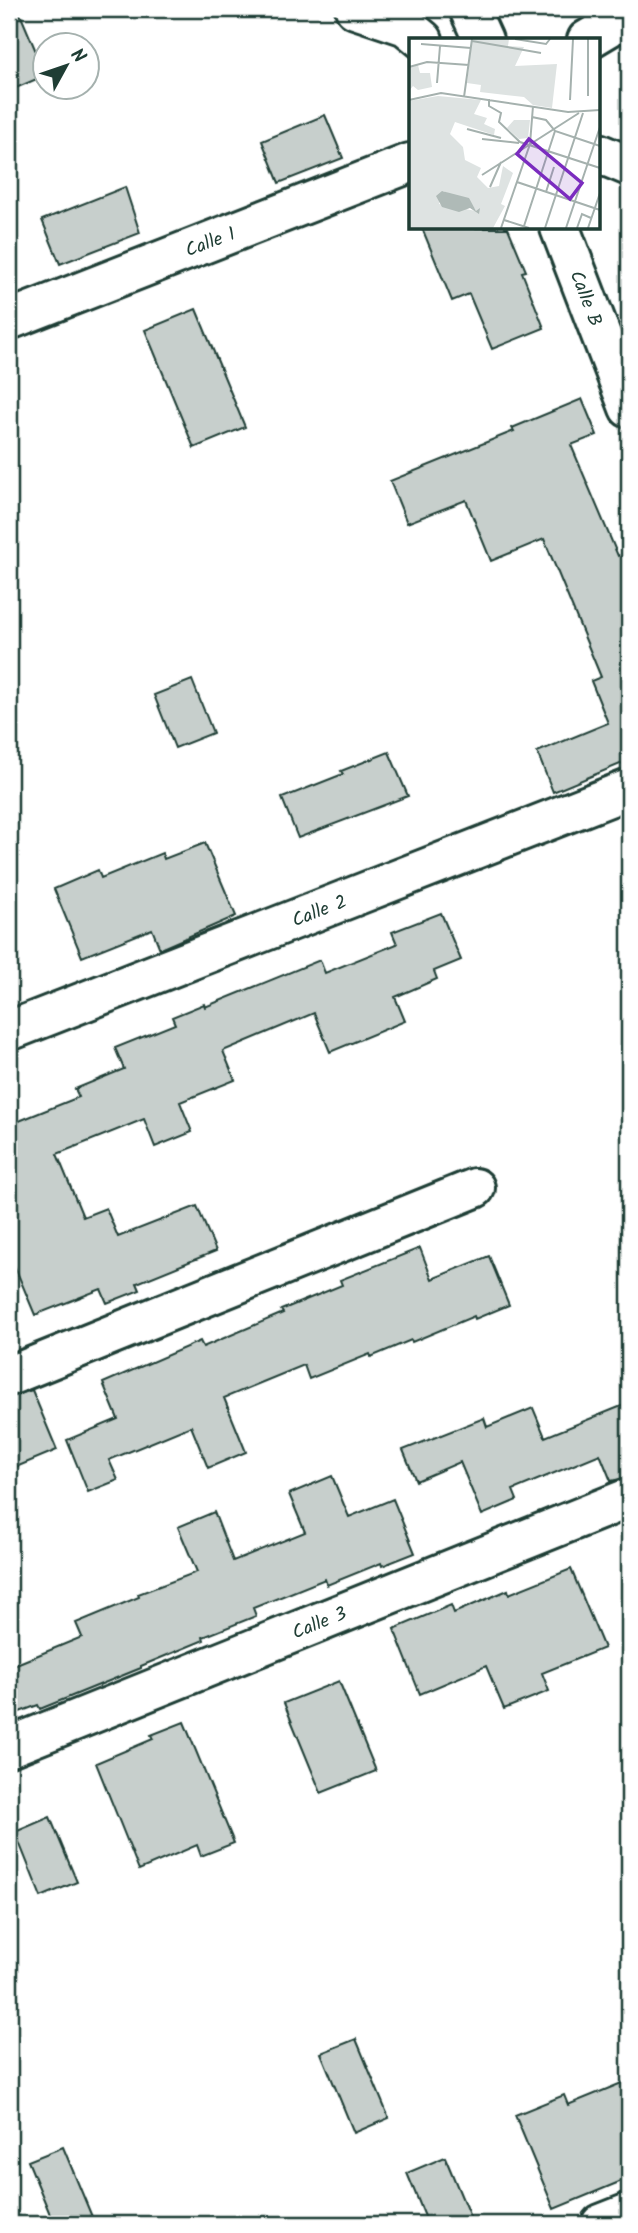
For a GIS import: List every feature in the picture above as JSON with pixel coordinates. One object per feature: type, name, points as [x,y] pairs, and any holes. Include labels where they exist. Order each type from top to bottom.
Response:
[{"type":"street","points":[[355,9],[409,25]]},
{"type":"street","points":[[469,9],[482,38]]},
{"type":"street","points":[[590,38],[629,15]]},
{"type":"street","points":[[600,154],[629,166]]},
{"type":"street","name":"Calle 1","points":[[9,320],[409,164]]},
{"type":"street","name":"Calle B","points":[[560,229],[629,408]]},
{"type":"street","name":"Calle 2","points":[[9,1031],[629,789]]},
{"type":"street","points":[[9,1376],[475,1188]]},
{"type":"street","name":"Calle 3","points":[[9,1747],[629,1498]]},
{"type":"street","points":[[601,2224],[629,2213]]},
{"type":"building","points":[[9,9],[18,9],[32,42],[32,81],[9,91]]},
{"type":"building","points":[[325,115],[343,158],[279,183],[262,141]]},
{"type":"building","points":[[125,187],[140,233],[60,264],[42,220]]},
{"type":"building","points":[[422,229],[508,229],[526,271],[522,272],[544,328],[492,349],[469,294],[452,301]]},
{"type":"building","points":[[196,309],[245,427],[194,448],[145,330]]},
{"type":"building","points":[[582,399],[597,435],[571,445],[618,556],[629,552],[629,768],[625,762],[553,792],[537,752],[608,723],[591,681],[601,677],[544,539],[491,561],[466,500],[407,523],[390,481],[514,431],[512,428]]},
{"type":"building","points":[[192,680],[213,733],[175,748],[154,695]]},
{"type":"building","points":[[389,752],[408,796],[298,838],[282,798]]},
{"type":"building","points":[[205,843],[236,916],[160,949],[152,929],[82,957],[54,889],[98,870],[101,878],[162,853],[164,859]]},
{"type":"building","points":[[441,913],[461,960],[434,971],[437,979],[395,997],[405,1021],[330,1052],[314,1013],[223,1051],[235,1080],[180,1102],[192,1132],[155,1147],[144,1119],[57,1154],[83,1217],[106,1208],[118,1237],[197,1206],[216,1251],[137,1283],[140,1290],[107,1303],[101,1289],[35,1315],[9,1253],[9,1125],[79,1097],[75,1089],[124,1069],[115,1048],[175,1024],[172,1017],[204,1004],[205,1007],[320,960],[325,973],[397,944],[392,932]]},
{"type":"building","points":[[420,1248],[432,1279],[489,1256],[509,1305],[371,1357],[370,1354],[309,1379],[304,1365],[224,1398],[246,1452],[208,1468],[191,1426],[109,1460],[118,1480],[88,1492],[67,1440],[118,1419],[103,1383],[200,1341],[203,1347],[283,1313],[281,1310],[342,1285],[340,1280]]},
{"type":"building","points":[[32,1390],[57,1450],[9,1470],[9,1397]]},
{"type":"building","points":[[629,1403],[629,1477],[611,1481],[600,1454],[513,1490],[517,1500],[482,1515],[460,1462],[416,1481],[403,1450],[484,1418],[487,1427],[533,1408],[545,1437]]},
{"type":"building","points":[[332,1476],[349,1517],[393,1499],[415,1553],[382,1566],[381,1563],[327,1585],[325,1579],[253,1608],[256,1616],[203,1637],[204,1640],[141,1668],[40,1709],[38,1705],[9,1716],[9,1667],[82,1637],[76,1623],[139,1597],[138,1594],[197,1572],[178,1527],[214,1512],[233,1561],[305,1532],[289,1494]]},
{"type":"building","points":[[571,1569],[604,1648],[542,1673],[549,1691],[504,1709],[486,1666],[420,1694],[394,1629],[451,1605],[454,1613],[508,1590],[509,1594]]},
{"type":"building","points":[[339,1681],[376,1771],[321,1793],[284,1703]]},
{"type":"building","points":[[184,1722],[234,1843],[201,1856],[197,1845],[139,1870],[96,1763],[153,1739],[151,1735]]},
{"type":"building","points":[[50,1817],[77,1882],[41,1897],[15,1832]]},
{"type":"building","points":[[356,2039],[389,2118],[354,2133],[321,2053]]},
{"type":"building","points":[[629,2080],[629,2178],[554,2209],[515,2115],[564,2095],[568,2105]]},
{"type":"building","points":[[63,2147],[95,2224],[54,2224],[28,2161]]},
{"type":"building","points":[[445,2157],[473,2224],[428,2224],[407,2173]]}]
